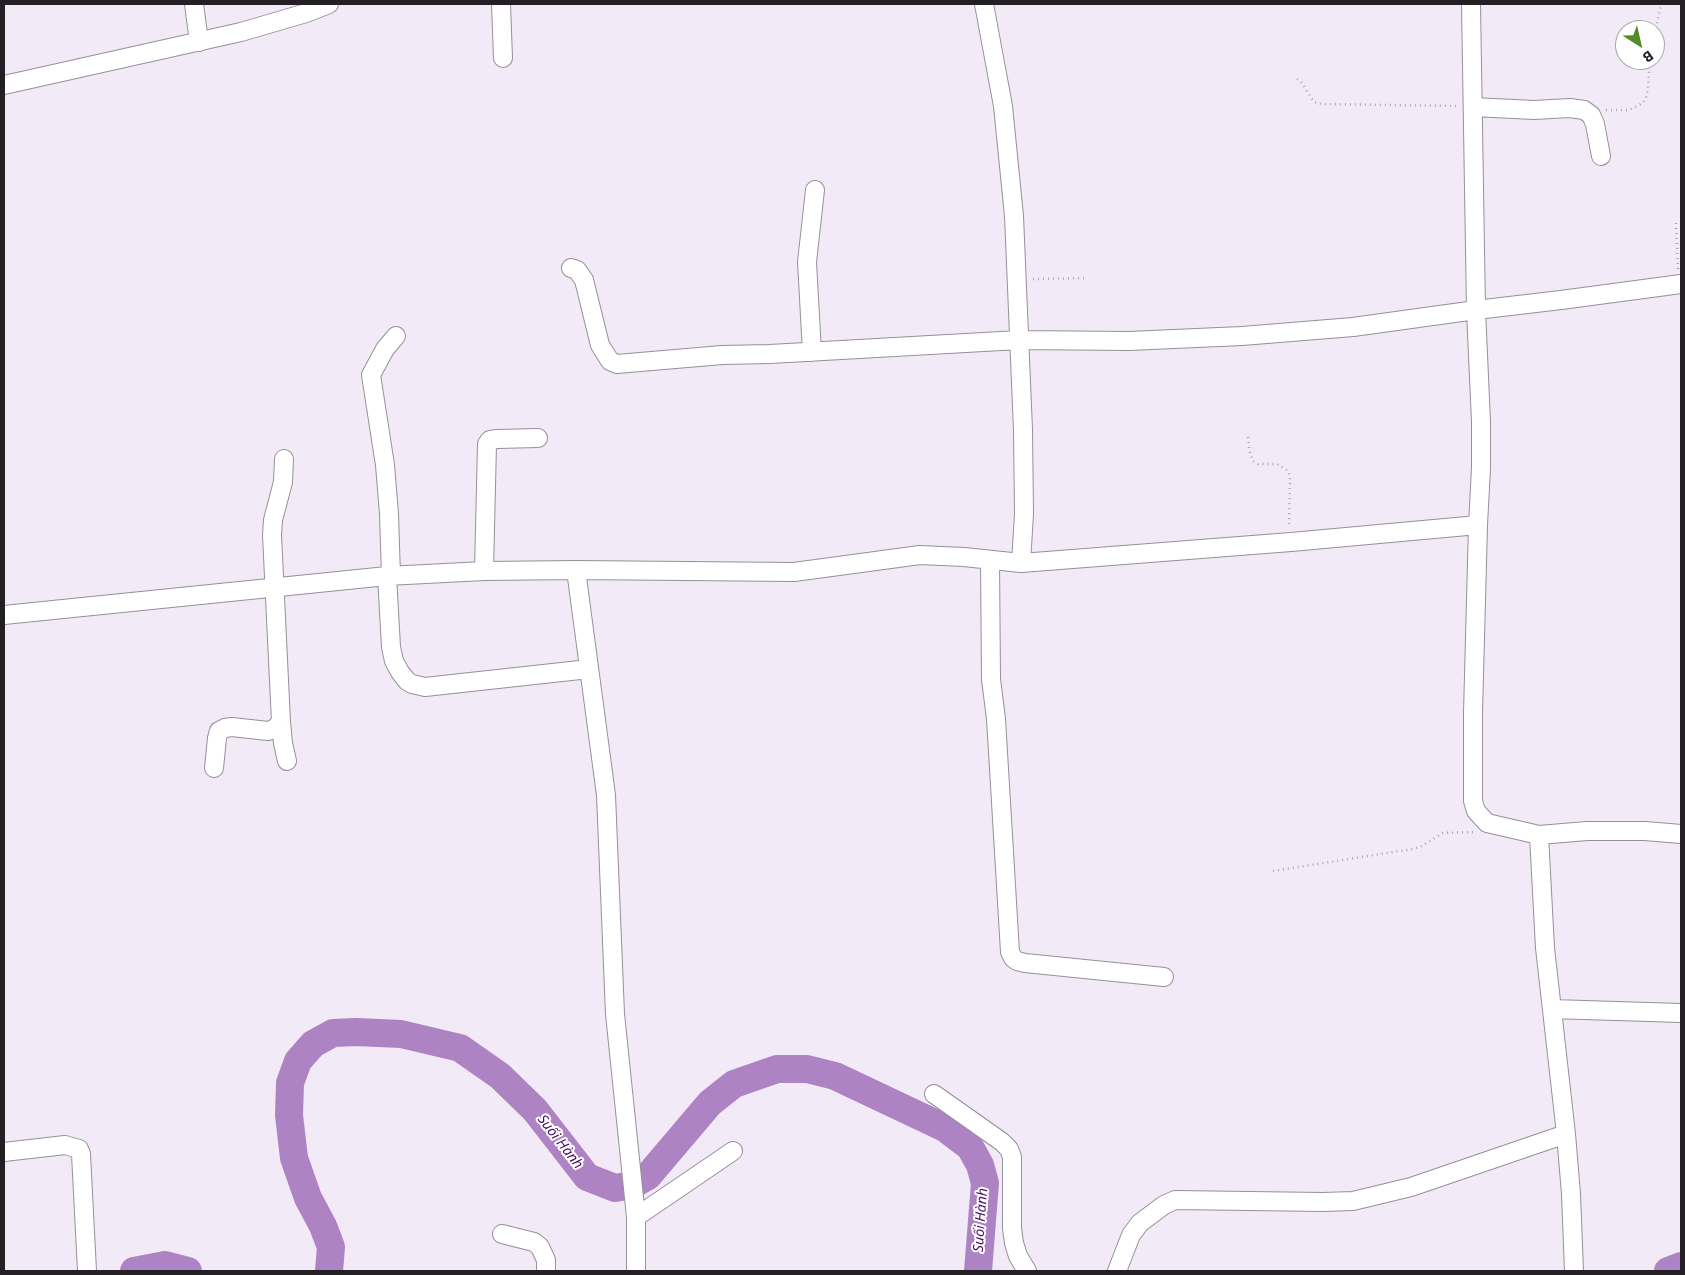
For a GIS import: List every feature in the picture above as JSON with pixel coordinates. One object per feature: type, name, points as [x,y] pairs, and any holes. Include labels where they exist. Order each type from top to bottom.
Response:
[{"type":"street","points":[[194,4],[199,42]]},
{"type":"street","points":[[4,85],[199,42],[306,8],[329,4]]},
{"type":"street","points":[[501,4],[503,58]]},
{"type":"street","points":[[984,4],[1003,106],[1014,216],[1023,430],[1024,514],[1021,563]]},
{"type":"street","points":[[1472,4],[1476,310],[1481,422],[1473,713],[1473,801],[1476,811],[1487,823],[1539,835],[1587,831],[1645,831],[1681,834]]},
{"type":"street","points":[[1474,106],[1534,110],[1570,108],[1584,110],[1591,116],[1602,156]]},
{"type":"street","points":[[812,352],[807,262],[815,190]]},
{"type":"street","points":[[571,268],[577,270],[584,280],[600,345],[610,361],[617,364],[695,356],[812,352],[1019,340],[1129,342],[1242,336],[1353,327],[1678,285]]},
{"type":"street","points":[[396,336],[381,355],[371,375],[385,465],[390,514],[391,647],[394,661],[400,672],[407,681],[424,687],[589,669]]},
{"type":"street","points":[[484,571],[487,444],[490,440],[497,439],[538,438]]},
{"type":"street","points":[[284,459],[283,482],[273,520],[274,586],[281,722],[283,743],[288,761]]},
{"type":"street","points":[[4,615],[274,586],[389,576],[484,571],[576,570],[794,572],[920,556],[964,557],[1021,563],[1478,525]]},
{"type":"street","points":[[990,561],[991,679],[996,719],[1010,952],[1017,961],[1025,963],[1164,977]]},
{"type":"street","points":[[576,570],[606,795],[615,1014],[636,1217],[636,1271]]},
{"type":"street","points":[[214,768],[219,731],[232,727],[268,730],[274,729],[281,722]]},
{"type":"street","points":[[1539,835],[1545,948],[1571,1194],[1574,1271]]},
{"type":"street","points":[[1552,1009],[1681,1013]]},
{"type":"street","points":[[934,1094],[1002,1142],[1009,1149],[1012,1157],[1012,1228],[1014,1243],[1018,1256],[1027,1271]]},
{"type":"street","points":[[1116,1271],[1131,1234],[1140,1223],[1164,1205],[1175,1200],[1353,1201],[1411,1187],[1566,1134]]},
{"type":"street","points":[[4,1152],[65,1145],[78,1149],[81,1154],[84,1270]]},
{"type":"street","points":[[636,1217],[733,1151]]},
{"type":"street","points":[[502,1234],[534,1242],[540,1247],[546,1260],[546,1271]]},
{"type":"path","points":[[1658,20],[1661,4]]},
{"type":"path","points":[[1584,110],[1622,111],[1636,107],[1646,98],[1649,70]]},
{"type":"path","points":[[1298,80],[1314,102],[1320,104],[1474,106]]},
{"type":"path","points":[[1676,223],[1678,285]]},
{"type":"path","points":[[1017,279],[1085,278]]},
{"type":"path","points":[[1248,436],[1253,461],[1258,464],[1277,464],[1288,471],[1290,477],[1289,523],[1291,542]]},
{"type":"path","points":[[1273,871],[1412,849],[1420,847],[1439,834],[1475,832],[1487,823]]},
{"type":"waterway","name":"Suối Hành","points":[[329,1271],[331,1247],[323,1226],[308,1198],[294,1158],[289,1115],[290,1083],[298,1061],[313,1044],[333,1033],[356,1032],[401,1034],[460,1048],[500,1076],[535,1110],[587,1177],[615,1188],[632,1185],[648,1176],[710,1103],[734,1084],[777,1069],[807,1069],[835,1076],[945,1128],[970,1147],[980,1165],[985,1183],[978,1271]]},
{"type":"waterway","name":"Suối Hành","points":[[134,1271],[165,1265],[188,1271]]},
{"type":"waterway","name":"Suối Hành","points":[[1668,1271],[1681,1266]]}]
